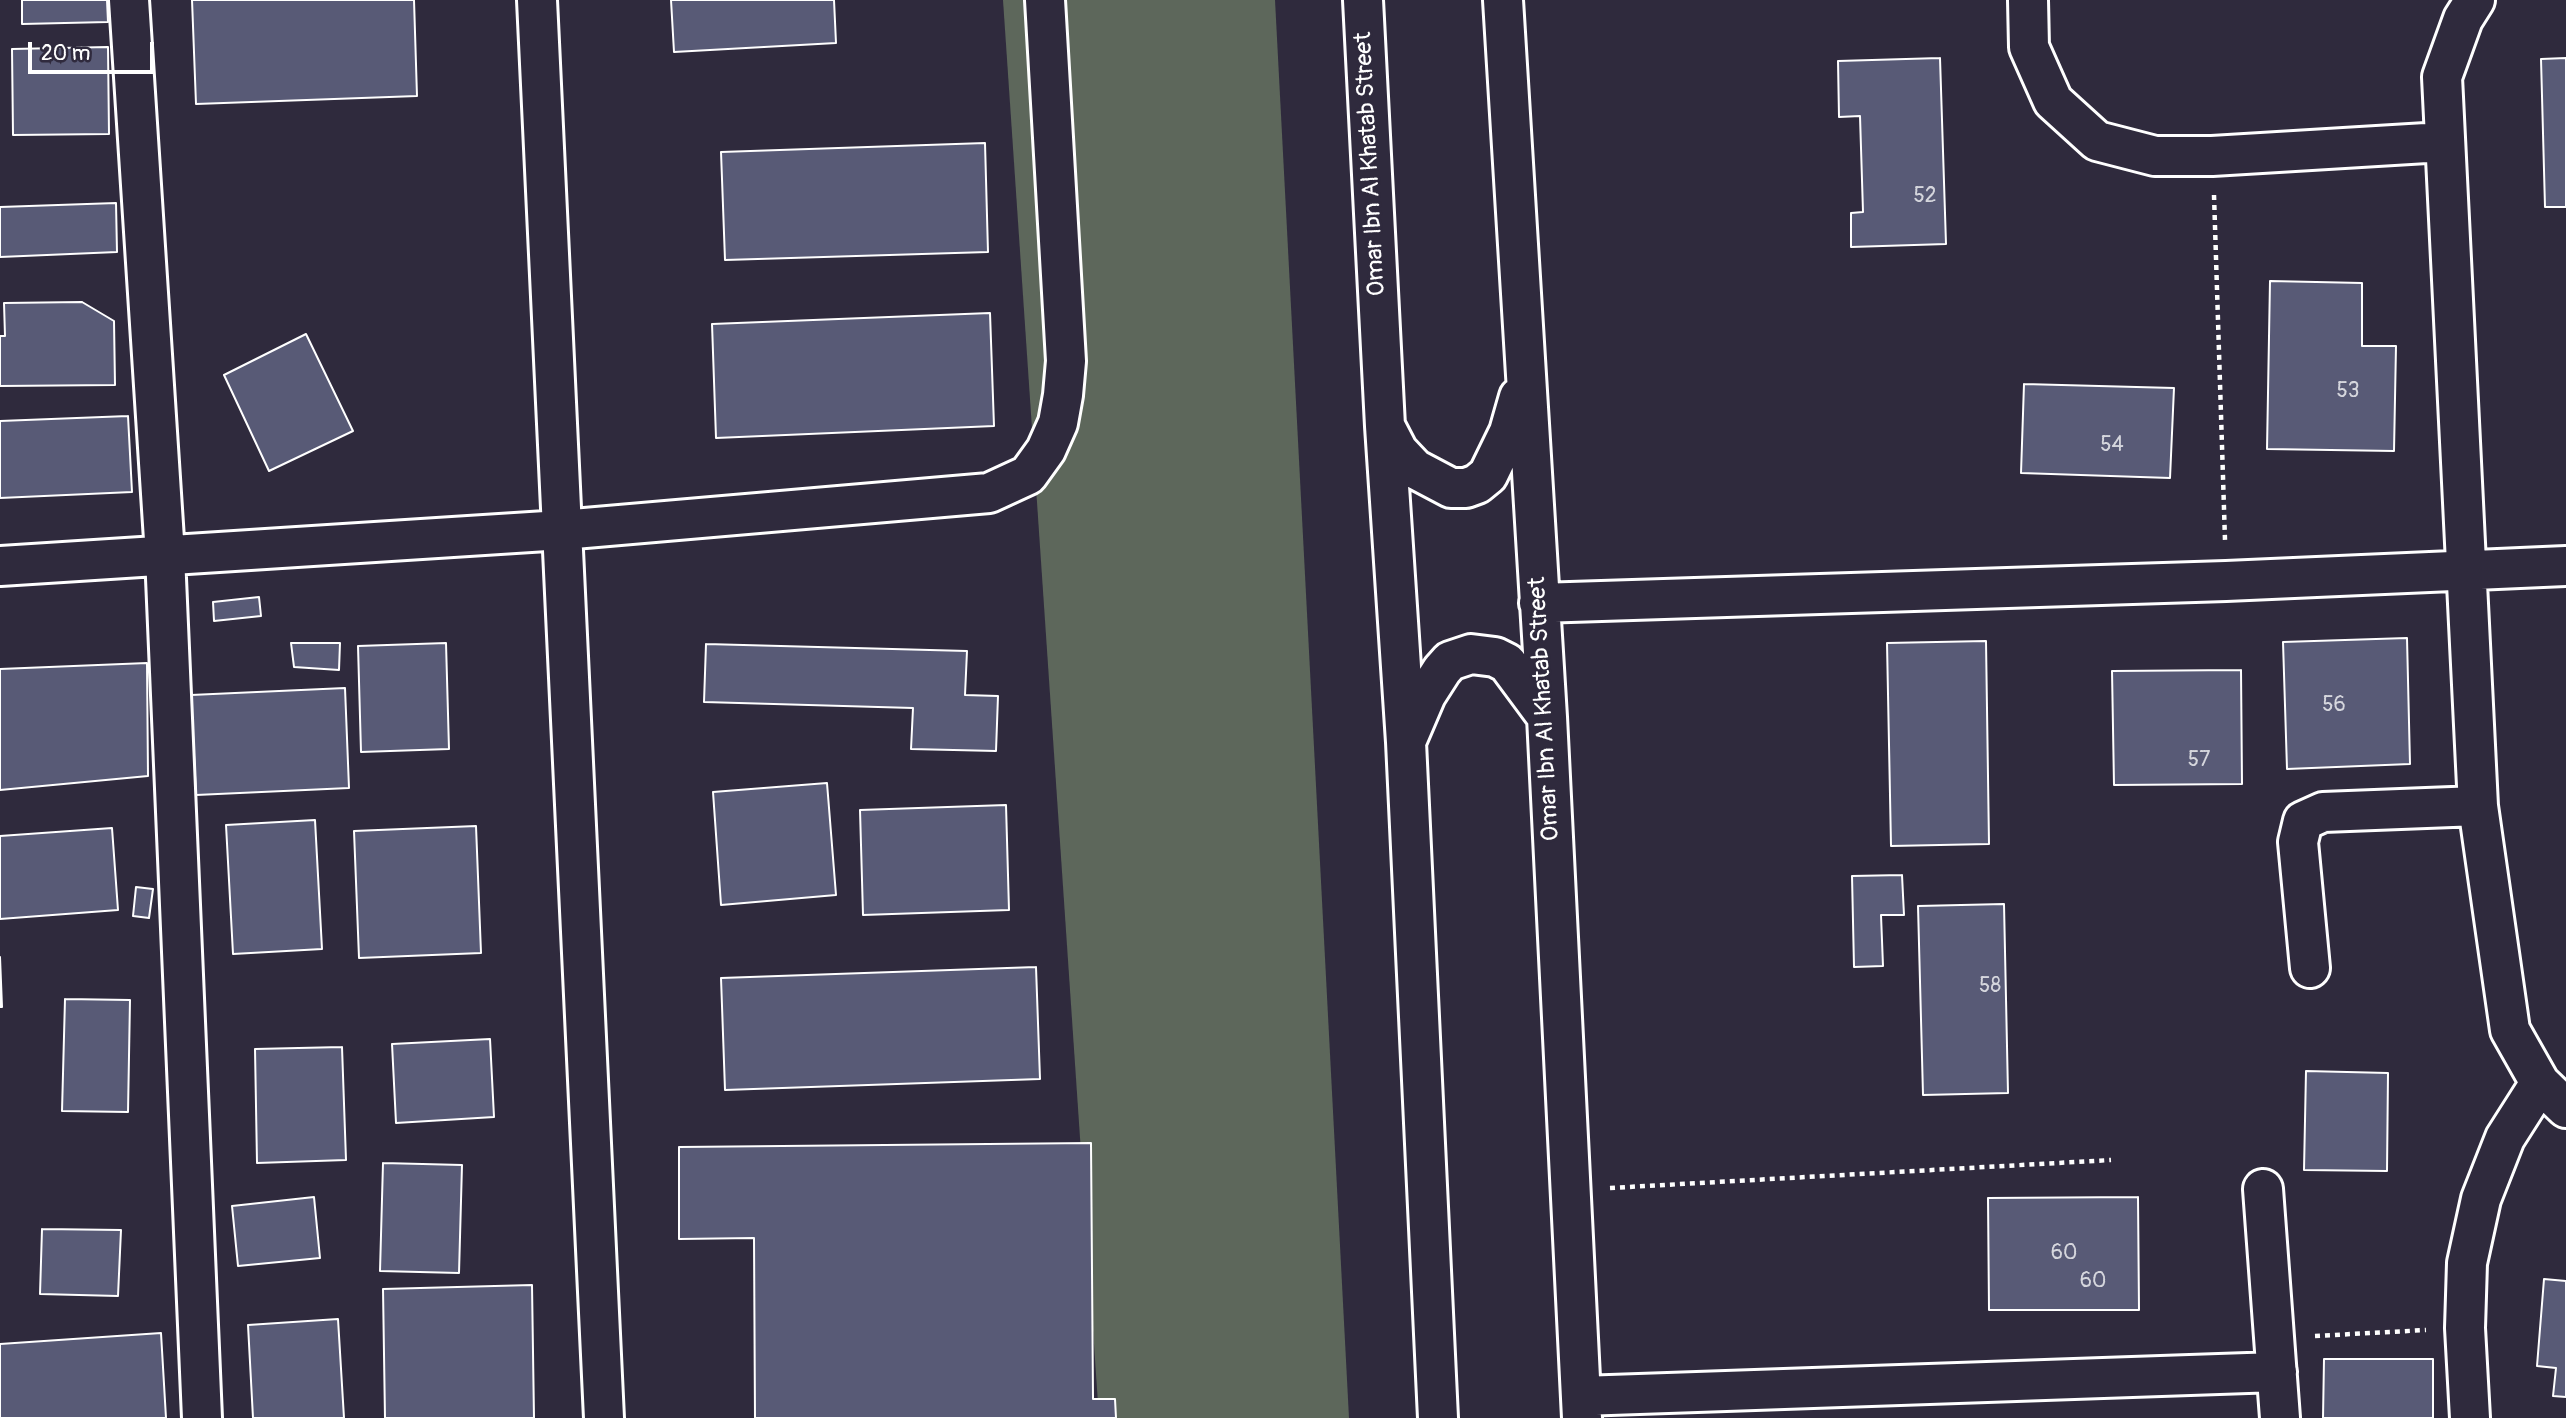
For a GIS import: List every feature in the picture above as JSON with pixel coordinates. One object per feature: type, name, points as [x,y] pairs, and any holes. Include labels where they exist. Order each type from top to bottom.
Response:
[{"type":"street","points":[[129,0],[165,555],[202,1418]]},
{"type":"street","points":[[537,0],[604,1418]]},
{"type":"street","points":[[0,566],[562,530],[989,493],[1028,475],[1046,450],[1058,423],[1066,361],[1045,0]]},
{"type":"street","name":"Omar Ibn Al Khatab Street","points":[[1363,0],[1385,426],[1406,742],[1438,1418]]},
{"type":"street","name":"Omar Ibn Al Khatab Street","points":[[1503,0],[1548,717],[1581,1407]]},
{"type":"street","points":[[2028,0],[2029,47],[2053,101],[2097,141],[2155,156],[2212,156],[2443,142]]},
{"type":"street","points":[[2470,1418],[2465,1328],[2467,1263],[2481,1199],[2505,1138],[2553,1095],[2510,1030],[2478,806],[2443,142],[2442,77],[2463,19],[2475,0]]},
{"type":"street","points":[[1385,426],[1398,451],[1415,469],[1451,488],[1466,488],[1488,475],[1509,432],[1525,374]]},
{"type":"street","points":[[1539,603],[2566,566]]},
{"type":"street","points":[[1406,742],[1426,695],[1441,670],[1450,661],[1471,654],[1495,657],[1507,663],[1548,717]]},
{"type":"street","points":[[2310,968],[2298,842],[2303,821],[2323,812],[2478,806]]},
{"type":"street","points":[[2263,1189],[2280,1418]]},
{"type":"street","points":[[1581,1407],[2275,1356]]},
{"type":"path","points":[[2212,156],[2226,580]]},
{"type":"path","points":[[1571,1190],[2111,1160]]},
{"type":"path","points":[[2275,1356],[2465,1328]]},
{"type":"green space","points":[[1003,0],[1275,0],[1349,1418],[1099,1418]]},
{"type":"building","points":[[22,0],[107,0],[108,22],[22,24]]},
{"type":"building","points":[[192,0],[414,0],[417,96],[196,104]]},
{"type":"building","points":[[671,0],[834,0],[836,43],[674,52]]},
{"type":"building","points":[[108,47],[109,134],[13,135],[12,49]]},
{"type":"building","points":[[1940,58],[1946,244],[1851,247],[1851,213],[1863,212],[1860,116],[1839,117],[1838,61]]},
{"type":"building","points":[[2566,58],[2566,207],[2545,207],[2541,59]]},
{"type":"building","points":[[985,143],[988,252],[725,260],[721,152]]},
{"type":"building","points":[[116,203],[117,252],[0,257],[0,207]]},
{"type":"building","points":[[2270,281],[2362,283],[2362,346],[2396,346],[2394,451],[2267,449]]},
{"type":"building","points":[[82,302],[114,321],[115,385],[0,386],[0,336],[5,336],[4,303]]},
{"type":"building","points":[[990,313],[994,426],[716,438],[712,324]]},
{"type":"building","points":[[306,334],[353,431],[269,471],[224,375]]},
{"type":"building","points":[[2024,384],[2174,388],[2170,478],[2021,473]]},
{"type":"building","points":[[128,416],[132,492],[0,498],[0,421]]},
{"type":"building","points":[[259,597],[261,616],[214,621],[213,602]]},
{"type":"building","points":[[2407,638],[2410,764],[2287,769],[2283,642]]},
{"type":"building","points":[[1986,641],[1989,844],[1891,846],[1887,643]]},
{"type":"building","points":[[291,643],[340,643],[339,670],[294,667]]},
{"type":"building","points":[[446,643],[449,749],[361,752],[358,646]]},
{"type":"building","points":[[706,644],[967,651],[965,695],[998,696],[996,751],[911,749],[913,708],[704,702]]},
{"type":"building","points":[[147,663],[148,776],[0,790],[0,669]]},
{"type":"building","points":[[2241,670],[2242,784],[2114,785],[2112,671]]},
{"type":"building","points":[[345,688],[349,788],[196,795],[191,695]]},
{"type":"building","points":[[827,783],[836,895],[721,905],[713,792]]},
{"type":"building","points":[[1006,805],[1009,910],[863,915],[860,810]]},
{"type":"building","points":[[315,820],[322,949],[233,954],[226,825]]},
{"type":"building","points":[[476,826],[481,953],[359,958],[354,831]]},
{"type":"building","points":[[112,828],[118,910],[0,919],[0,836]]},
{"type":"building","points":[[1902,875],[1904,915],[1881,915],[1883,966],[1854,967],[1852,876]]},
{"type":"building","points":[[136,887],[153,889],[149,918],[133,916]]},
{"type":"building","points":[[2004,904],[2008,1093],[1923,1095],[1918,906]]},
{"type":"building","points":[[0,957],[2,1007],[0,1007]]},
{"type":"building","points":[[1036,967],[1040,1079],[725,1090],[721,978]]},
{"type":"building","points":[[65,999],[130,1000],[128,1112],[62,1111]]},
{"type":"building","points":[[490,1039],[494,1117],[396,1123],[392,1044]]},
{"type":"building","points":[[342,1047],[346,1160],[257,1163],[255,1049]]},
{"type":"building","points":[[2306,1071],[2388,1073],[2387,1171],[2304,1170]]},
{"type":"building","points":[[1091,1143],[1093,1399],[1115,1399],[1116,1418],[755,1418],[754,1238],[679,1239],[679,1147]]},
{"type":"building","points":[[383,1163],[462,1165],[459,1273],[380,1271]]},
{"type":"building","points":[[314,1197],[320,1258],[238,1266],[232,1206]]},
{"type":"building","points":[[2138,1197],[2139,1310],[1989,1310],[1988,1198]]},
{"type":"building","points":[[42,1229],[121,1230],[118,1296],[40,1294]]},
{"type":"building","points":[[2544,1279],[2566,1281],[2566,1397],[2553,1396],[2556,1368],[2537,1366]]},
{"type":"building","points":[[532,1285],[534,1418],[385,1418],[383,1289]]},
{"type":"building","points":[[338,1319],[344,1418],[253,1418],[248,1325]]},
{"type":"building","points":[[161,1333],[166,1418],[0,1418],[0,1344]]},
{"type":"building","points":[[2324,1359],[2433,1359],[2433,1418],[2323,1418]]}]
